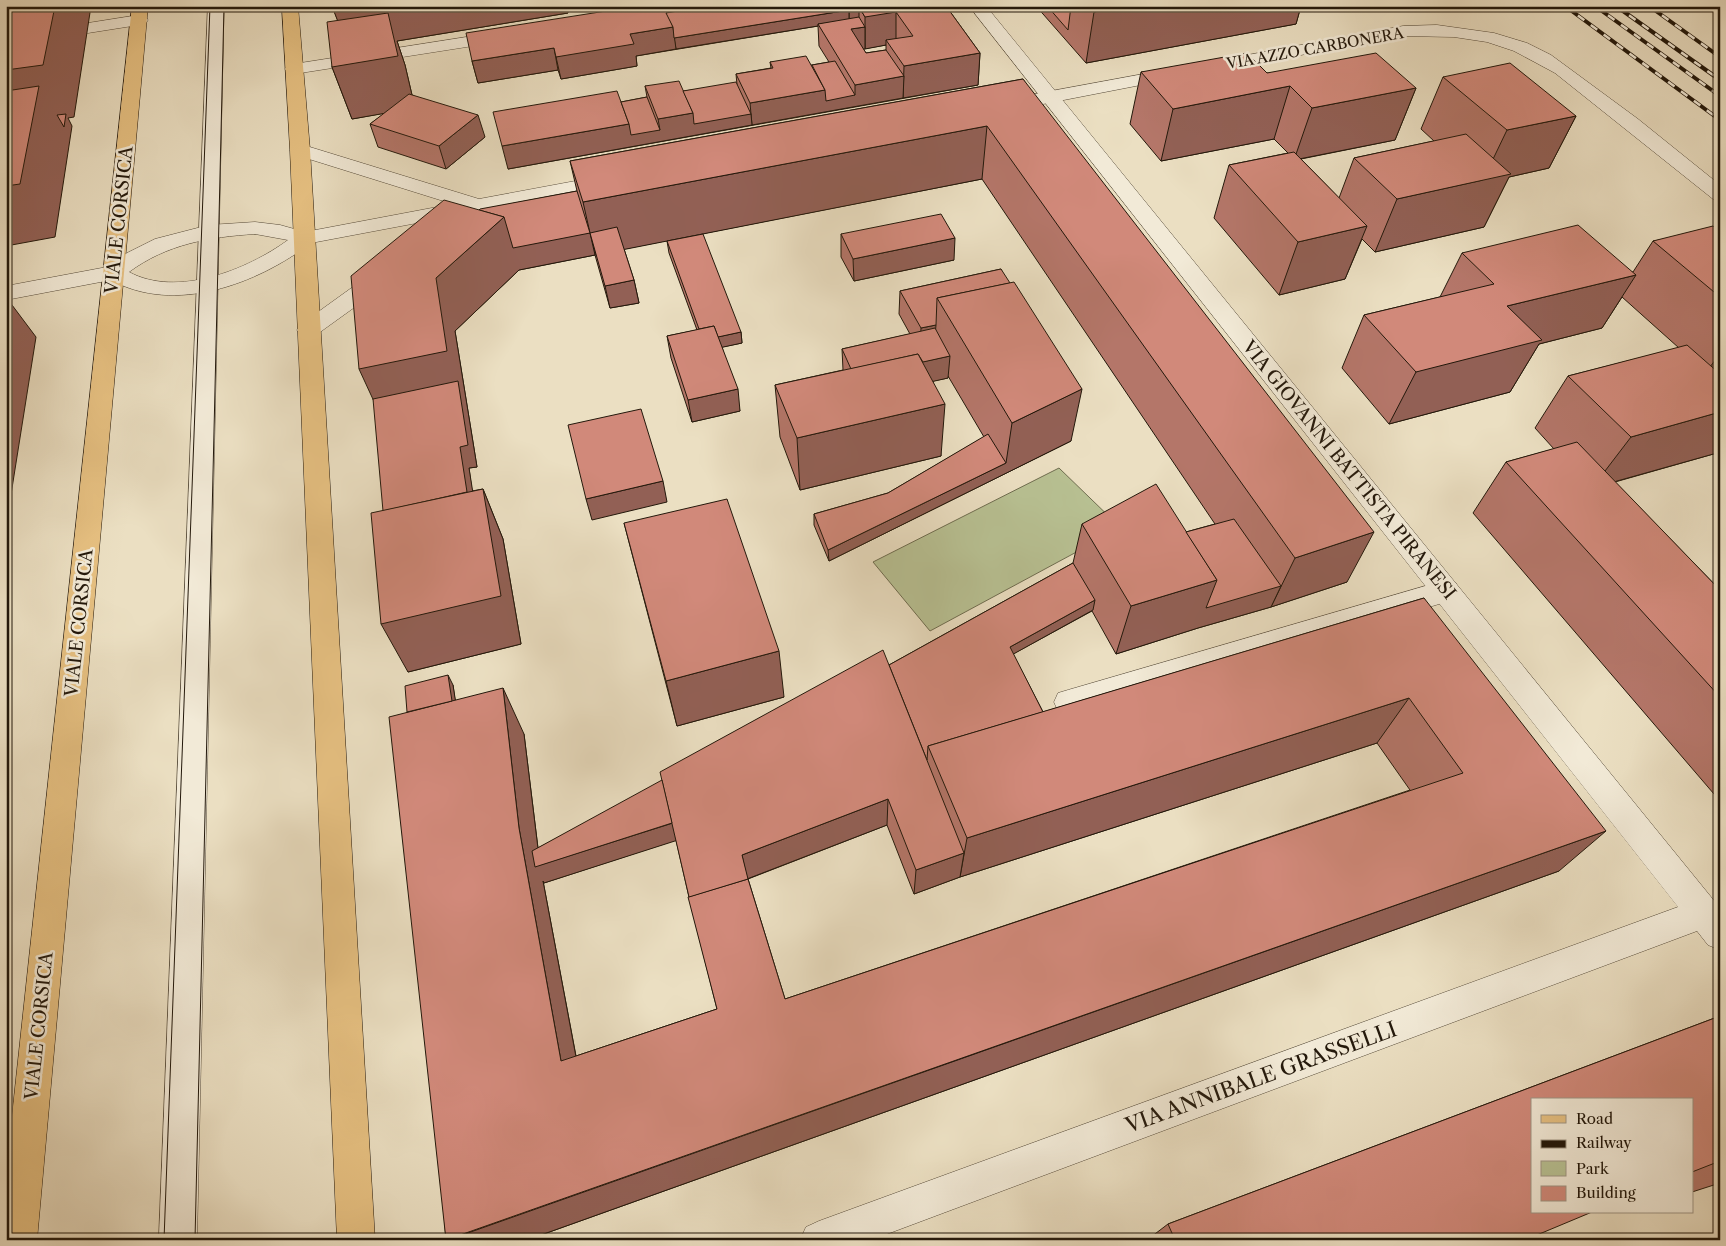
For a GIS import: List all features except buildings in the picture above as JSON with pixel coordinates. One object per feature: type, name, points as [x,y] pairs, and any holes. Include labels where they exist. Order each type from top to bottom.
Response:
[{"type":"main road","points":[[290,6],[300,150],[356,1240]]},
{"type":"main road","name":"VIALE CORSICA","points":[[18,1240],[140,13]]},
{"type":"street","points":[[178,1240],[216,6]]},
{"type":"street","points":[[609,20],[696,6]]},
{"type":"street","name":"VIA GIOVANNI BATTISTA PIRANESI","points":[[977,6],[1712,924]]},
{"type":"street","points":[[88,28],[140,13]]},
{"type":"street","name":"VIA AZZO CARBONERA","points":[[985,109],[1403,31],[1428,29],[1480,36],[1522,48],[1554,64],[1682,163],[1720,195]]},
{"type":"street","points":[[294,69],[522,34]]},
{"type":"street","points":[[300,150],[478,205]]},
{"type":"street","points":[[1682,163],[1720,187]]},
{"type":"street","points":[[6,293],[114,273],[134,258],[162,244],[209,231],[254,228],[280,231],[304,238],[634,176]]},
{"type":"street","points":[[440,234],[478,205]]},
{"type":"street","points":[[114,273],[130,283],[157,287],[207,284],[231,278],[264,266],[291,250],[304,238]]},
{"type":"street","points":[[308,330],[401,262]]},
{"type":"street","points":[[1068,702],[1446,591]]},
{"type":"street","name":"VIA ANNIBALE GRASSELLI","points":[[819,1240],[1712,924]]},
{"type":"green space","points":[[1059,468],[1121,528],[930,631],[873,562]]},
{"type":"tram line","points":[[164,1240],[210,6]]},
{"type":"tram line","points":[[195,1240],[224,6]]},
{"type":"railway","points":[[1565,6],[1720,120]]},
{"type":"railway","points":[[1595,6],[1720,96]]},
{"type":"railway","points":[[1616,6],[1720,80]]},
{"type":"railway","points":[[1649,6],[1720,57]]}]
